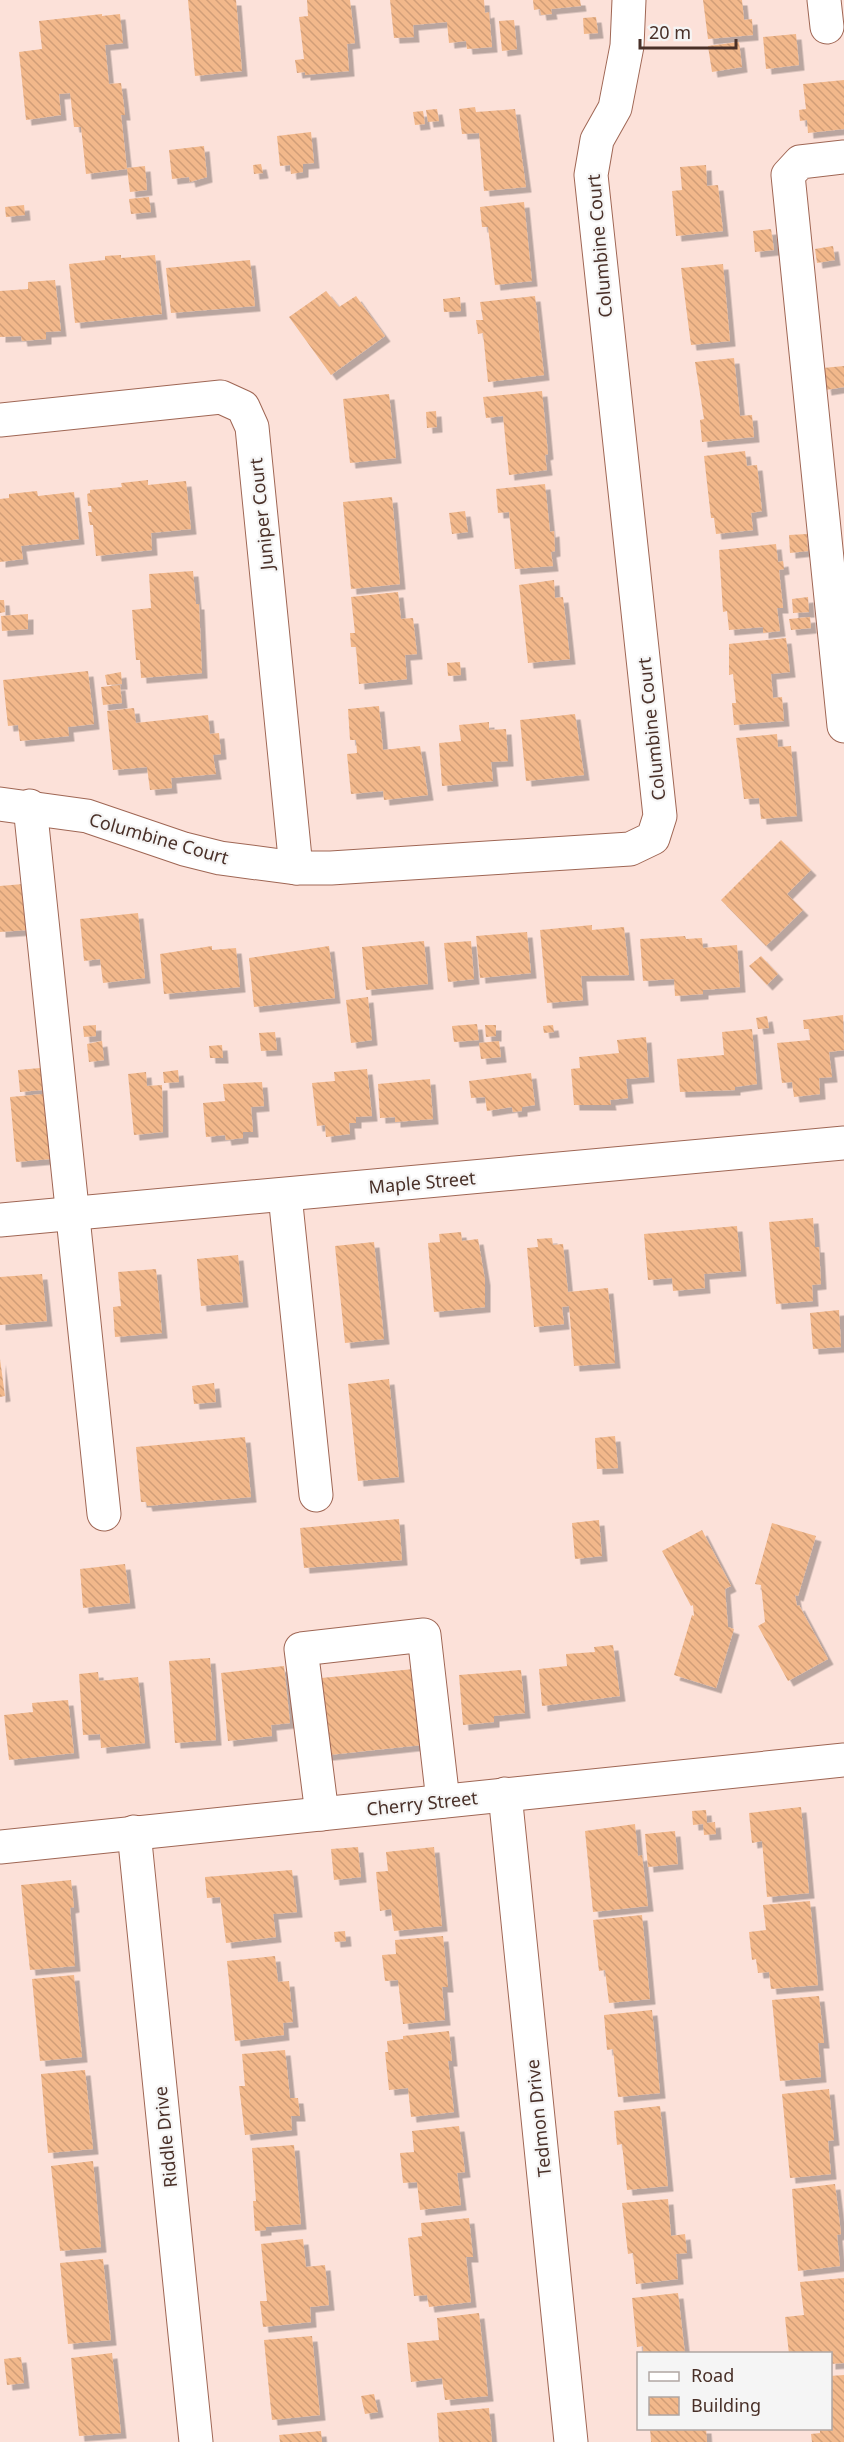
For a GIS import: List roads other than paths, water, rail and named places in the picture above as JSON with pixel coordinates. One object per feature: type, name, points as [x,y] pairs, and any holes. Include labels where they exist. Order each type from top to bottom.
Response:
[{"type":"street","name":"Columbine Court","points":[[15,805],[87,816],[184,849],[220,858],[296,868],[331,868],[630,849],[653,838],[660,816],[591,175],[597,140],[615,108],[627,46],[629,0]]},
{"type":"street","points":[[844,157],[801,162],[788,175],[844,726]]},
{"type":"street","name":"Juniper Court","points":[[0,420],[221,397],[243,407],[252,427],[296,868]]},
{"type":"street","points":[[15,805],[73,1214],[104,1514]]},
{"type":"street","name":"Maple Street","points":[[0,1220],[844,1143]]},
{"type":"street","points":[[285,1195],[316,1495]]},
{"type":"street","points":[[322,1814],[301,1649],[424,1635],[443,1801]]},
{"type":"street","name":"Cherry Street","points":[[0,1847],[844,1760]]},
{"type":"street","name":"Tedmon Drive","points":[[505,1794],[571,2442]]},
{"type":"street","name":"Riddle Drive","points":[[134,1832],[196,2442]]}]
